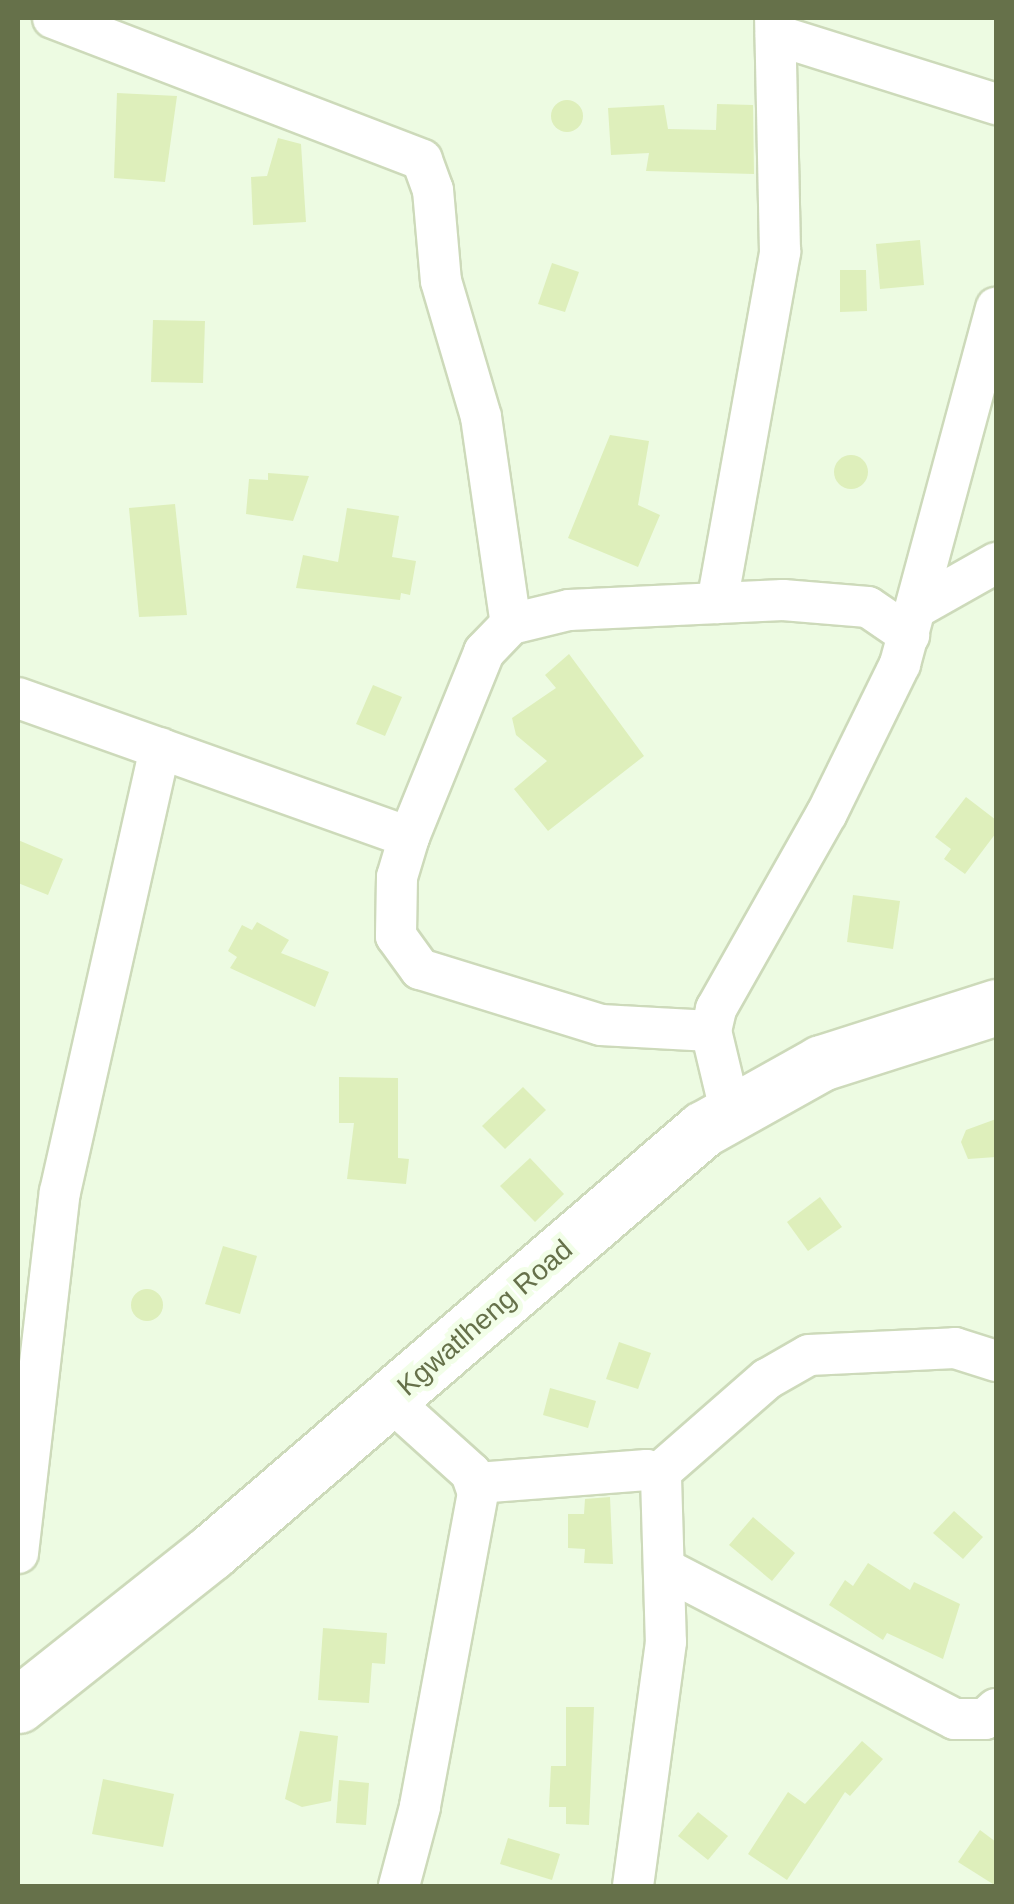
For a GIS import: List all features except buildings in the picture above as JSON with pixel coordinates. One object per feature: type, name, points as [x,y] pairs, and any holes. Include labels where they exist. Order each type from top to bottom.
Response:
[{"type":"street","points":[[54,18],[422,160],[433,190],[441,281],[481,416],[511,624]]},
{"type":"street","points":[[718,603],[780,252],[776,26],[996,104]]},
{"type":"street","points":[[731,1114],[711,1032],[722,994],[827,813],[914,621],[996,308]]},
{"type":"street","points":[[914,621],[996,563]]},
{"type":"street","points":[[711,1032],[601,1024],[420,969],[396,936],[397,877],[409,837],[484,652],[511,624],[569,610],[718,603],[868,607],[914,621]]},
{"type":"street","points":[[18,698],[409,837]]},
{"type":"street","points":[[18,1553],[60,1192],[160,748]]},
{"type":"street","name":"Kgwatlheng Road","points":[[18,1705],[390,1400],[703,1129],[822,1064],[996,1007]]},
{"type":"street","points":[[390,1400],[477,1483],[658,1474],[767,1379],[809,1354],[955,1348],[996,1361]]},
{"type":"street","points":[[633,1886],[666,1642],[667,1570],[658,1474]]},
{"type":"street","points":[[399,1886],[420,1807],[477,1483]]},
{"type":"street","points":[[667,1570],[955,1720],[985,1720],[996,1710]]}]
